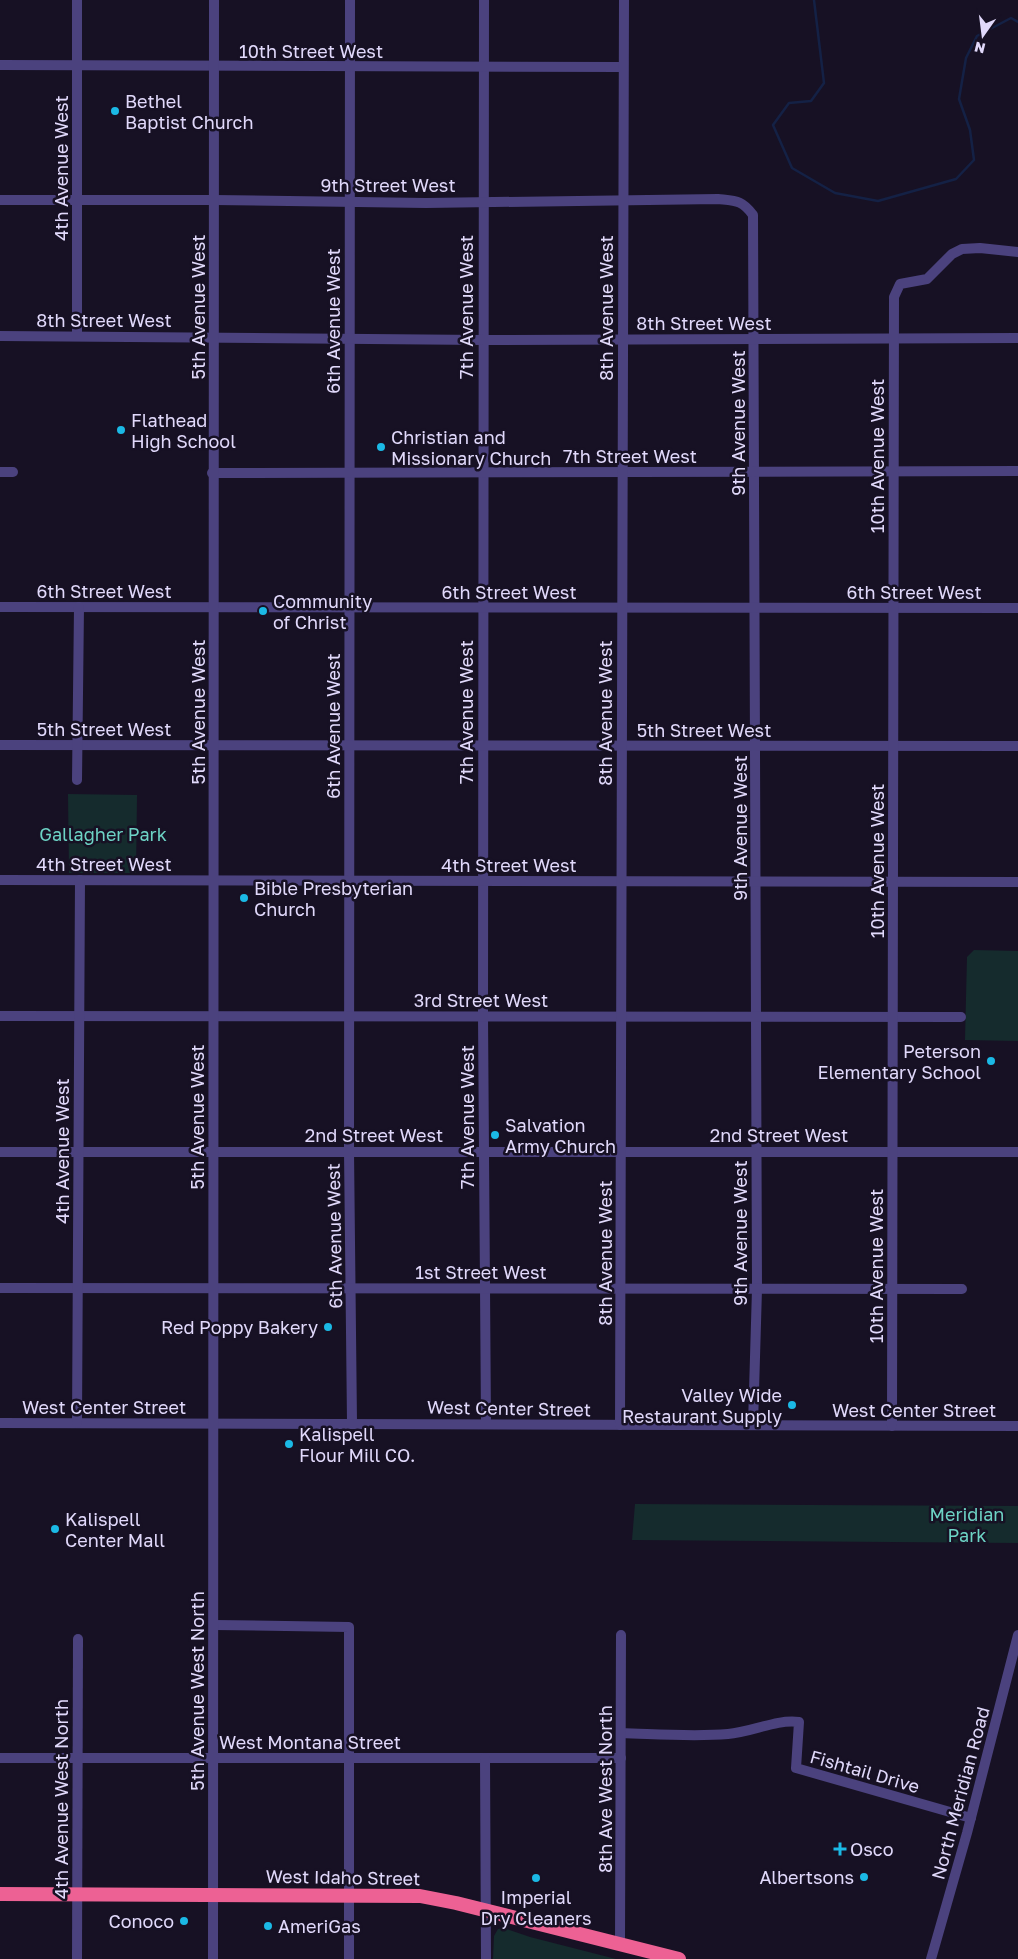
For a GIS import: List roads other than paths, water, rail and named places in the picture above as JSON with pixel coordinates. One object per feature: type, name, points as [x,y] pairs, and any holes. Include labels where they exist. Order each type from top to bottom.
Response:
[{"type":"highway","name":"West Idaho Street","points":[[0,1894],[349,1894],[420,1896],[679,1959]]},
{"type":"street","name":"4th Avenue West","points":[[76,335],[78,201],[77,0]]},
{"type":"street","name":"5th Avenue West","points":[[214,0],[212,472],[215,881],[213,1016],[214,1423]]},
{"type":"street","name":"6th Avenue West","points":[[350,0],[349,1151],[352,1422]]},
{"type":"street","name":"7th Avenue West","points":[[484,0],[482,1016],[486,1423]]},
{"type":"street","name":"8th Avenue West","points":[[620,1425],[622,1288],[622,67],[624,0]]},
{"type":"street","name":"10th Street West","points":[[0,65],[622,67]]},
{"type":"street","name":"9th Street West","points":[[0,200],[483,201],[718,199],[737,201],[746,205],[754,215],[755,231]]},
{"type":"street","name":"9th Avenue West","points":[[754,1425],[757,1289],[755,231]]},
{"type":"street","name":"10th Avenue West","points":[[892,1426],[894,297],[900,284],[927,279],[952,254],[962,249],[980,248],[1018,252]]},
{"type":"street","name":"8th Street West","points":[[0,336],[76,335],[482,340],[1018,338]]},
{"type":"street","name":"7th Street West","points":[[212,472],[1018,471]]},
{"type":"street","points":[[0,472],[13,472]]},
{"type":"street","points":[[77,780],[79,606]]},
{"type":"street","name":"6th Street West","points":[[0,607],[1018,608]]},
{"type":"street","name":"5th Street West","points":[[0,745],[1018,746]]},
{"type":"street","name":"4th Street West","points":[[0,880],[1018,882]]},
{"type":"street","name":"4th Avenue West","points":[[77,1423],[80,880]]},
{"type":"street","name":"3rd Street West","points":[[0,1016],[961,1017]]},
{"type":"street","name":"2nd Street West","points":[[0,1152],[1018,1152]]},
{"type":"street","name":"1st Street West","points":[[0,1288],[962,1289]]},
{"type":"street","name":"West Center Street","points":[[0,1422],[1018,1426]]},
{"type":"street","name":"5th Avenue West North","points":[[213,1959],[214,1423]]},
{"type":"street","points":[[214,1625],[348,1627],[349,1959]]},
{"type":"street","name":"8th Ave West North","points":[[620,1944],[622,1635]]},
{"type":"street","name":"North Meridian Road","points":[[931,1959],[971,1818],[1018,1635]]},
{"type":"street","name":"4th Avenue West North","points":[[77,1959],[78,1639]]},
{"type":"street","name":"Fishtail Drive","points":[[621,1733],[728,1734],[748,1731],[788,1720],[799,1722],[796,1768],[971,1818]]},
{"type":"street","name":"West Montana Street","points":[[0,1758],[621,1758]]},
{"type":"street","points":[[485,1758],[486,1959]]},
{"type":"waterway","points":[[814,0],[824,83],[811,101],[789,103],[773,125],[792,168],[835,193],[878,201],[956,179],[974,160],[970,130],[959,99],[966,58],[977,36],[1011,18],[1018,22]]},
{"type":"place","name":"Bethel Baptist Church","points":[[115,111]]},
{"type":"place","name":"Flathead High School","points":[[121,430]]},
{"type":"place","name":"Christian and Missionary Church","points":[[381,447]]},
{"type":"place","name":"Community of Christ","points":[[263,611]]},
{"type":"place","name":"Bible Presbyterian Church","points":[[244,898]]},
{"type":"place","name":"Peterson Elementary School","points":[[991,1061]]},
{"type":"place","name":"Salvation Army Church","points":[[495,1135]]},
{"type":"place","name":"Red Poppy Bakery","points":[[328,1327]]},
{"type":"place","name":"Valley Wide Restaurant Supply","points":[[792,1405]]},
{"type":"place","name":"Kalispell Flour Mill CO.","points":[[289,1444]]},
{"type":"place","name":"Kalispell Center Mall","points":[[55,1529]]},
{"type":"place","name":"Osco","points":[[840,1849]]},
{"type":"place","name":"Albertsons","points":[[864,1877]]},
{"type":"place","name":"Imperial Dry Cleaners","points":[[536,1878]]},
{"type":"place","name":"Conoco","points":[[184,1921]]},
{"type":"place","name":"AmeriGas","points":[[268,1926]]},
{"type":"park label","name":"Gallagher Park","points":[[103,834]]},
{"type":"park label","name":"Meridian Park","points":[[967,1524]]}]
